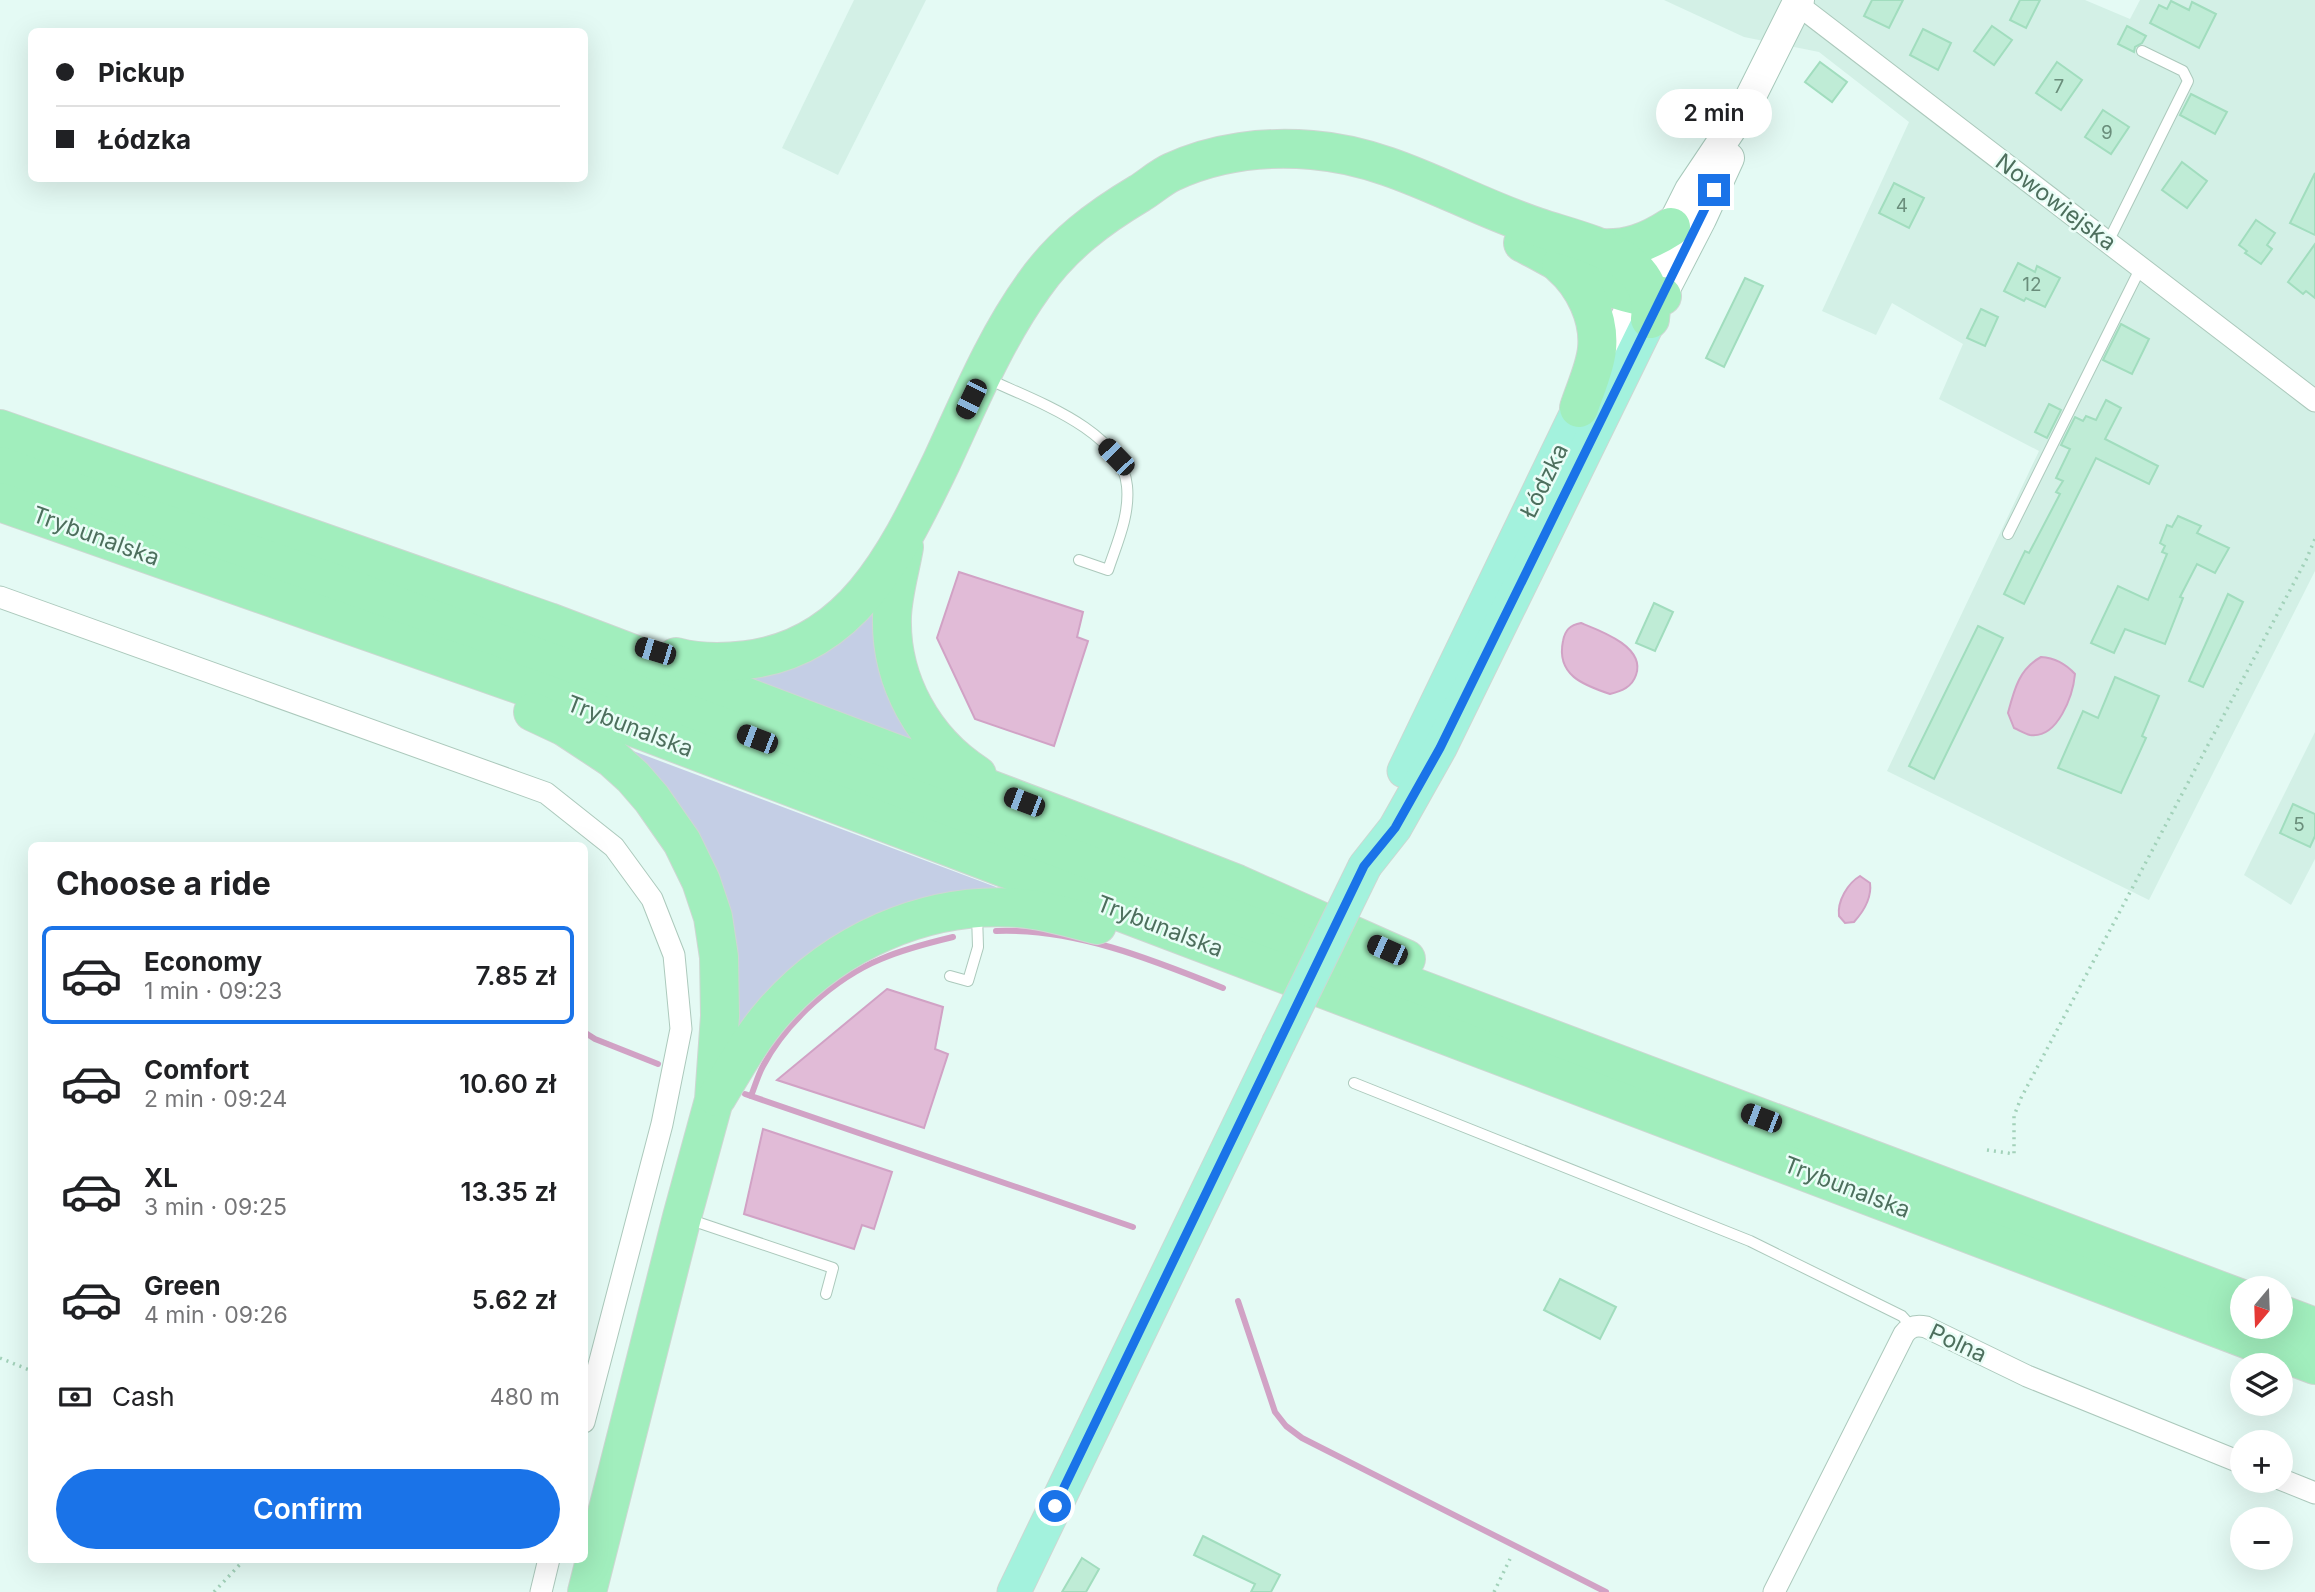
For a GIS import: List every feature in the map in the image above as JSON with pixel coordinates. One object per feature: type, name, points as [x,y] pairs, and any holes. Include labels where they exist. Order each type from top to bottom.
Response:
[{"type":"highway","points":[[549,622],[692,661],[728,662],[763,658],[814,638],[842,617],[872,586],[906,535],[982,376],[1022,302],[1056,258],[1097,220],[1170,173],[1194,163],[1233,153],[1274,149],[1348,155],[1388,165],[1521,222],[1599,248],[1625,261],[1649,298]]},
{"type":"highway","points":[[1145,190],[1236,173],[1296,170],[1345,173],[1384,180],[1511,237],[1617,290],[1649,298]]},
{"type":"highway","points":[[1599,248],[1641,244],[1671,227]]},
{"type":"highway","points":[[1554,259],[1569,272],[1582,290],[1595,323],[1597,350],[1579,408]]},
{"type":"highway","points":[[0,429],[549,622],[1237,884],[1500,1000],[1611,1062]]},
{"type":"highway","name":"Trybunalska","points":[[0,466],[318,577],[556,664],[2230,1294]]},
{"type":"highway","name":"Trybunalska","points":[[0,502],[546,694],[2315,1365]]},
{"type":"highway","points":[[906,535],[892,616],[897,663],[908,696],[928,730],[951,755],[976,774],[1024,802]]},
{"type":"highway","points":[[418,650],[483,689],[565,727],[612,758],[633,777],[682,842],[701,881],[713,917],[719,957],[720,1016],[714,1100],[587,1592]]},
{"type":"highway","points":[[714,1100],[772,1014],[806,980],[831,960],[868,938],[940,914],[976,908],[1019,908],[1055,914],[1285,974]]},
{"type":"highway","points":[[2293,1319],[2315,1327]]},
{"type":"main road","name":"Łódzka","points":[[1364,866],[1395,828],[1440,748],[1649,298],[1671,227],[1690,190],[1745,108],[1798,2]]},
{"type":"main road","name":"Łódzka","points":[[1014,1592],[1364,866],[1442,689],[1579,408],[1649,298],[1726,165],[1745,108]]},
{"type":"street","name":"Nowowiejska","points":[[1798,2],[2315,401]]},
{"type":"street","points":[[0,597],[546,793],[614,847],[652,899],[674,955],[681,1029],[662,1124],[588,1408]]},
{"type":"street","name":"Polna","points":[[1774,1592],[1904,1334],[1912,1327],[1926,1327],[2027,1376],[2230,1458]]},
{"type":"street","points":[[2293,1484],[2315,1493]]},
{"type":"street","points":[[541,1592],[548,1563]]},
{"type":"lane","points":[[2108,242],[2188,80],[2183,71],[2143,51]]},
{"type":"lane","points":[[2008,534],[2141,267]]},
{"type":"lane","points":[[982,376],[1064,415],[1093,433],[1116,457],[1128,485],[1125,519],[1108,570],[1079,560]]},
{"type":"lane","points":[[950,976],[968,981],[978,947],[976,908]]},
{"type":"lane","points":[[1354,1083],[1750,1241],[1902,1316],[1912,1327]]},
{"type":"lane","points":[[682,1217],[833,1268],[826,1294]]},
{"type":"path","points":[[1987,1150],[2014,1154],[2014,1116],[2021,1098],[2315,539]]},
{"type":"path","points":[[0,1358],[28,1369]]},
{"type":"path","points":[[1494,1592],[1510,1559]]},
{"type":"path","points":[[215,1592],[241,1563]]},
{"type":"shaded area","points":[[854,0],[926,0],[838,175],[782,148]]},
{"type":"shaded area","points":[[1664,0],[2085,0],[2130,19],[2140,0],[2315,0],[2315,571],[2149,900],[1887,771],[2039,451],[1939,399],[1963,344],[1892,303],[1876,335],[1822,311],[1909,122],[1819,52],[1744,37]]},
{"type":"shaded area","points":[[959,572],[1083,612],[1077,637],[1088,641],[1054,746],[975,719],[937,638]]},
{"type":"shaded area","points":[[881,593],[928,749],[739,674]]},
{"type":"shaded area","points":[[1581,623],[1620,642],[1634,656],[1636,675],[1626,688],[1610,694],[1581,682],[1568,670],[1562,653],[1564,637],[1569,629]]},
{"type":"shaded area","points":[[2041,657],[2060,662],[2075,674],[2067,704],[2056,723],[2049,730],[2030,735],[2014,728],[2008,713],[2022,674]]},
{"type":"shaded area","points":[[2315,732],[2315,859],[2291,905],[2244,875]]},
{"type":"shaded area","points":[[620,746],[996,887],[997,895],[942,904],[730,1045],[736,958]]},
{"type":"shaded area","points":[[1860,876],[1870,883],[1868,899],[1854,922],[1845,923],[1839,916],[1842,899]]},
{"type":"shaded area","points":[[887,989],[943,1007],[935,1049],[948,1054],[924,1128],[777,1080]]},
{"type":"shaded area","points":[[763,1129],[892,1172],[874,1229],[862,1225],[854,1249],[744,1214]]},
{"type":"building","points":[[1872,0],[1903,0],[1889,28],[1864,16]]},
{"type":"building","points":[[2020,0],[2040,0],[2026,28],[2010,20]]},
{"type":"building","points":[[2171,1],[2189,10],[2192,2],[2216,14],[2199,48],[2150,23],[2159,5],[2167,9]]},
{"type":"building","points":[[1992,26],[2012,40],[1994,65],[1974,51]]},
{"type":"building","points":[[2127,26],[2146,36],[2142,43],[2135,47],[2134,52],[2118,44]]},
{"type":"building","points":[[1923,29],[1951,43],[1938,70],[1910,55]]},
{"type":"building","points":[[1820,62],[1847,82],[1832,102],[1805,82]]},
{"type":"building","points":[[2057,62],[2082,80],[2061,110],[2036,93]]},
{"type":"building","points":[[2191,94],[2227,112],[2215,134],[2180,115]]},
{"type":"building","points":[[2103,110],[2129,127],[2111,154],[2085,137]]},
{"type":"building","points":[[2182,162],[2207,181],[2187,208],[2162,190]]},
{"type":"building","points":[[2315,173],[2315,235],[2290,223]]},
{"type":"building","points":[[1894,183],[1924,198],[1909,228],[1879,213]]},
{"type":"building","points":[[2256,220],[2275,233],[2267,245],[2272,249],[2261,264],[2245,253],[2247,251],[2239,245]]},
{"type":"building","points":[[2315,244],[2315,298],[2306,291],[2303,294],[2288,282]]},
{"type":"building","points":[[2018,263],[2035,272],[2037,266],[2060,278],[2045,307],[2004,291]]},
{"type":"building","points":[[1745,278],[1763,286],[1724,367],[1706,358]]},
{"type":"building","points":[[1981,309],[1998,317],[1985,346],[1967,338]]},
{"type":"building","points":[[2121,324],[2149,339],[2132,374],[2103,360]]},
{"type":"building","points":[[2106,400],[2121,408],[2105,439],[2158,466],[2149,484],[2096,458],[2024,604],[2004,594],[2025,551],[2029,553],[2060,494],[2056,492],[2063,481],[2056,478],[2070,449],[2061,445],[2075,417],[2083,421],[2086,416],[2096,420]]},
{"type":"building","points":[[2049,404],[2061,410],[2047,438],[2035,432]]},
{"type":"building","points":[[2178,516],[2201,526],[2197,533],[2229,548],[2215,573],[2197,564],[2180,597],[2183,598],[2165,644],[2125,629],[2114,653],[2091,643],[2118,586],[2148,600],[2167,554],[2162,552],[2165,546],[2160,543],[2167,525],[2172,527]]},
{"type":"building","points":[[2228,594],[2243,602],[2203,687],[2189,681]]},
{"type":"building","points":[[1654,603],[1673,612],[1655,651],[1636,643]]},
{"type":"building","points":[[1978,626],[2003,638],[1934,779],[1909,766]]},
{"type":"building","points":[[2115,677],[2159,696],[2142,736],[2146,738],[2121,793],[2058,768],[2083,711],[2098,718]]},
{"type":"building","points":[[2293,804],[2315,814],[2315,836],[2310,847],[2280,833]]},
{"type":"building","points":[[1560,1279],[1616,1307],[1600,1339],[1544,1310]]},
{"type":"building","points":[[1203,1536],[1280,1575],[1271,1592],[1251,1592],[1255,1584],[1194,1555]]},
{"type":"building","points":[[1082,1558],[1099,1569],[1086,1592],[1062,1592]]},
{"type":"waterway","points":[[996,931],[1025,931],[1083,940],[1140,956],[1223,988]]},
{"type":"waterway","points":[[751,1096],[763,1066],[773,1050],[813,1003],[864,967],[907,949],[953,937]]},
{"type":"waterway","points":[[588,1035],[658,1064]]},
{"type":"waterway","points":[[745,1094],[1133,1227]]},
{"type":"waterway","points":[[1238,1301],[1275,1412],[1286,1426],[1302,1438],[1606,1592]]},
{"type":"route","points":[[1055,1506],[1364,866],[1395,828],[1440,748],[1714,190]]}]
